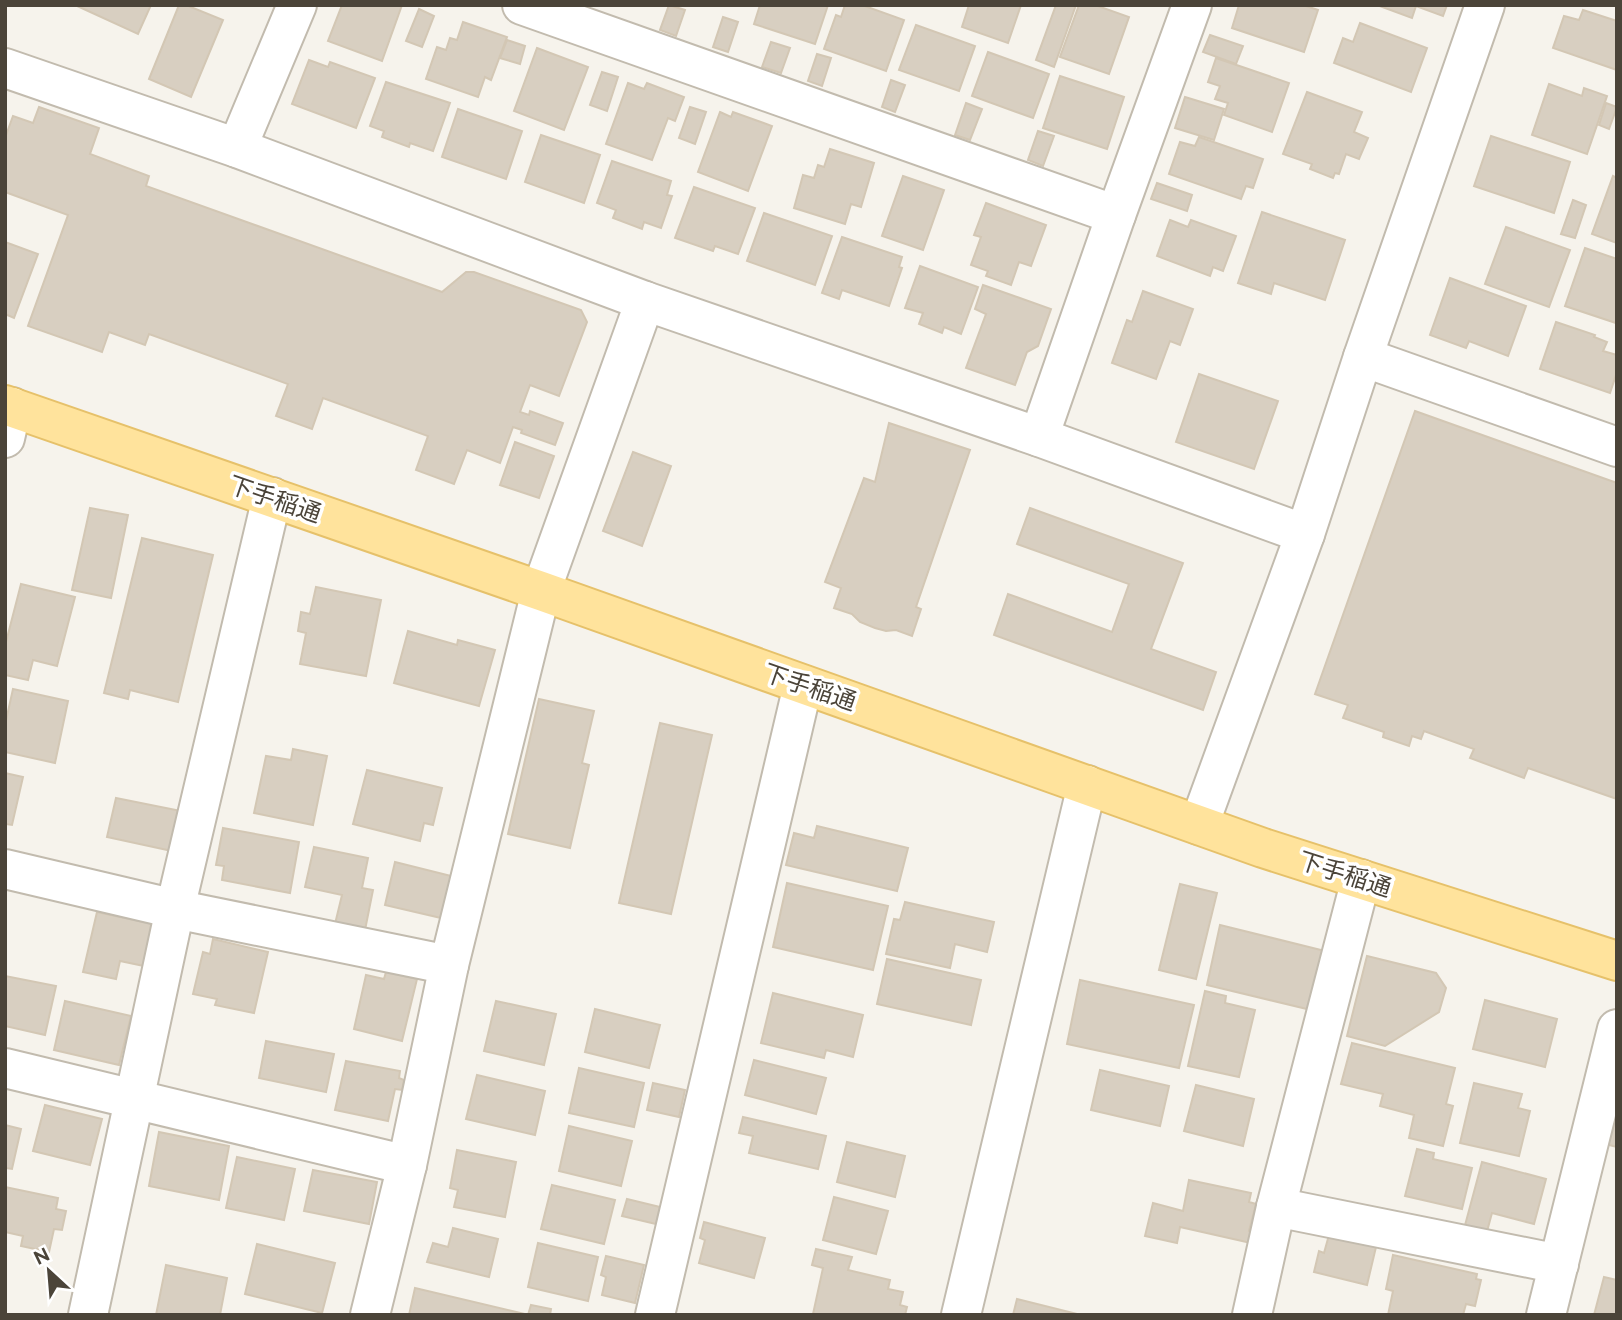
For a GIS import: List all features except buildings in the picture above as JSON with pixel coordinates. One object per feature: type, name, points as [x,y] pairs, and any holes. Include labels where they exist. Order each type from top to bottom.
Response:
[{"type":"main road","name":"下手稲通","points":[[7,417],[272,497],[1199,825],[1617,961]]},
{"type":"street","points":[[237,148],[297,5]]},
{"type":"street","points":[[522,5],[1115,215]]},
{"type":"street","points":[[1039,438],[1115,215],[1192,5]]},
{"type":"street","points":[[1199,825],[1305,534],[1363,357],[1486,5]]},
{"type":"street","points":[[5,68],[237,148],[645,301],[1305,534]]},
{"type":"street","points":[[370,1315],[407,1165],[449,965],[541,591],[645,301]]},
{"type":"street","points":[[1363,357],[1617,447]]},
{"type":"street","points":[[88,1315],[175,909],[272,497]]},
{"type":"street","points":[[655,1315],[803,685]]},
{"type":"street","points":[[961,1315],[1087,785]]},
{"type":"street","points":[[5,869],[175,909],[449,965]]},
{"type":"street","points":[[1252,1315],[1276,1208],[1361,879]]},
{"type":"street","points":[[1546,1315],[1617,1028]]},
{"type":"street","points":[[5,1068],[407,1165]]},
{"type":"street","points":[[1276,1208],[1559,1264]]}]
